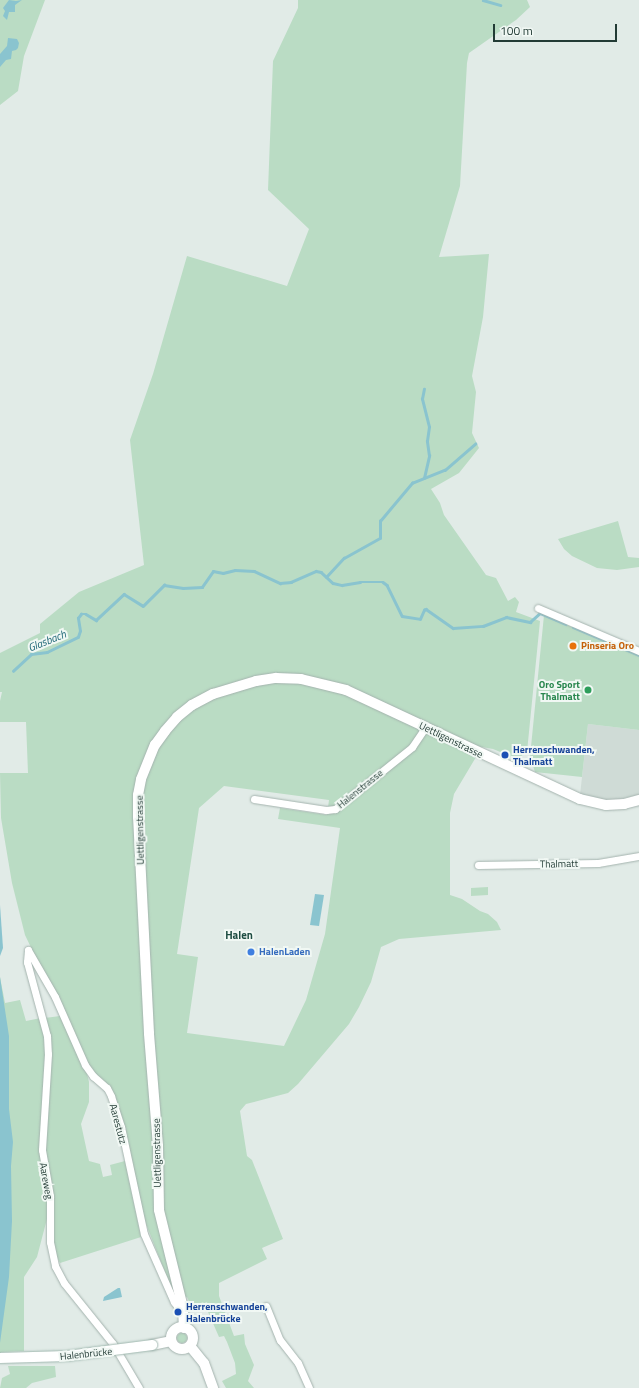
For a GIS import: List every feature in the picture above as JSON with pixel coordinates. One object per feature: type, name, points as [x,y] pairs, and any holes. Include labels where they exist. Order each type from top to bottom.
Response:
[{"type":"main road","name":"Uettligenstrasse","points":[[184,1328],[183,1308],[159,1210],[158,1146],[147,1002],[138,817],[138,795],[146,762],[165,731],[177,717],[192,705],[213,694],[235,686],[262,680],[301,679],[338,688],[580,799],[606,805],[624,804],[639,800]]},
{"type":"main road","points":[[178,1328],[184,1328],[192,1335],[190,1346],[180,1349],[173,1346],[171,1341],[174,1331],[178,1328]]},
{"type":"main road","name":"Halenbrücke","points":[[0,1358],[46,1358],[96,1354],[171,1341]]},
{"type":"main road","points":[[190,1346],[204,1363],[213,1388]]},
{"type":"street","points":[[538,608],[639,651]]},
{"type":"street","name":"Halenstrasse","points":[[254,799],[326,810],[335,809],[412,747],[425,728]]},
{"type":"street","name":"Thalmatt","points":[[478,865],[598,863],[639,856]]},
{"type":"street","name":"Aarestutz","points":[[28,950],[62,1013],[85,1065],[93,1076],[107,1088],[111,1096],[120,1126],[144,1234],[174,1302],[177,1306],[183,1308]]},
{"type":"street","name":"Aareweg","points":[[28,950],[27,962],[48,1036],[41,1143],[50,1196],[50,1242],[53,1259],[64,1283],[108,1338],[139,1388]]},
{"type":"street","points":[[266,1306],[280,1340],[298,1362],[309,1388]]},
{"type":"shaded area","points":[[588,724],[639,730],[639,795],[615,800],[597,799],[580,795]]},
{"type":"green space","points":[[0,0],[45,0],[24,56],[18,91],[0,105]]},
{"type":"green space","points":[[298,0],[527,0],[530,7],[516,20],[469,53],[467,63],[460,186],[439,257],[489,254],[483,317],[472,376],[476,392],[472,433],[479,448],[459,473],[431,489],[440,503],[444,515],[486,575],[496,578],[508,601],[515,597],[519,602],[516,612],[540,621],[527,752],[517,759],[493,749],[482,747],[454,794],[450,813],[450,895],[462,899],[480,911],[488,914],[497,922],[501,930],[399,939],[381,947],[371,982],[349,1024],[298,1084],[288,1093],[246,1104],[240,1111],[247,1156],[252,1160],[283,1239],[262,1248],[267,1259],[219,1283],[219,1296],[234,1336],[244,1334],[245,1344],[254,1365],[248,1381],[254,1388],[226,1388],[222,1381],[236,1374],[235,1363],[227,1342],[224,1336],[219,1337],[205,1305],[193,1310],[187,1297],[177,1302],[142,1214],[123,1126],[113,1091],[88,1066],[25,935],[12,883],[1,818],[0,773],[28,773],[26,722],[0,722],[0,701],[2,692],[0,692],[0,653],[40,633],[40,624],[79,592],[144,565],[130,440],[153,374],[187,256],[287,286],[309,229],[268,190],[273,61],[298,8]],"holes":[[[224,786],[329,800],[327,815],[280,808],[278,819],[340,828],[325,934],[306,1000],[284,1046],[187,1033],[198,957],[177,954],[199,808]]]},
{"type":"green space","points":[[618,521],[628,557],[639,558],[639,567],[617,570],[597,568],[572,556],[564,549],[558,539]]},
{"type":"green space","name":"Oro Sport Thalmatt","points":[[544,615],[639,656],[639,730],[588,724],[582,777],[535,772],[530,757]]},
{"type":"green space","points":[[488,887],[488,895],[471,896],[471,888]]},
{"type":"green space","points":[[0,977],[5,1003],[20,1000],[26,1021],[41,1018],[46,1037],[42,1102],[48,1215],[37,1257],[24,1277],[24,1351],[1,1352],[0,1358]]},
{"type":"green space","points":[[60,1016],[87,1074],[89,1082],[89,1102],[81,1124],[89,1161],[100,1164],[103,1177],[112,1175],[110,1165],[125,1161],[141,1237],[60,1263],[54,1251],[44,1157],[46,1103],[45,1018]]},
{"type":"green space","points":[[182,1333],[187,1338],[182,1343],[177,1338]]},
{"type":"green space","points":[[8,1366],[55,1366],[56,1377],[32,1383],[26,1388],[0,1388],[2,1378],[10,1374]]},
{"type":"water","points":[[9,0],[22,0],[15,5],[15,12],[9,12],[7,20],[3,16],[5,11],[3,8]]},
{"type":"water","points":[[8,38],[17,39],[19,43],[18,48],[12,51],[11,59],[6,60],[0,67],[0,54],[7,46]]},
{"type":"water","points":[[315,894],[324,895],[319,926],[310,925]]},
{"type":"water","points":[[0,905],[3,948],[0,956]]},
{"type":"water","points":[[0,977],[9,1036],[9,1109],[13,1142],[11,1166],[12,1221],[9,1277],[0,1343]]},
{"type":"water","points":[[120,1288],[122,1297],[103,1301],[104,1297]]},
{"type":"waterway","points":[[483,0],[500,5]]},
{"type":"waterway","points":[[424,389],[422,399],[429,427],[427,441],[429,456],[424,478]]},
{"type":"waterway","points":[[326,577],[344,558],[380,538],[380,521],[412,483],[445,470],[475,444]]},
{"type":"waterway","name":"Glasbach","points":[[13,671],[31,654],[47,652],[78,637],[80,631],[78,618],[81,614],[86,614],[96,620],[124,594],[143,606],[164,585],[183,588],[202,587],[213,571],[223,573],[235,570],[254,571],[280,583],[291,582],[316,571],[321,572],[333,583],[342,585],[360,582],[383,582],[387,585],[402,616],[420,619],[424,610],[426,609],[453,628],[483,626],[506,617],[530,622],[540,613],[566,624]]},
{"type":"waterway","name":"Glasbach","points":[[573,627],[639,655]]},
{"type":"place","name":"Pinseria Oro","points":[[573,646]]},
{"type":"place","name":"Oro Sport Thalmatt","points":[[588,690]]},
{"type":"place","name":"Herrenschwanden, Thalmatt","points":[[505,755]]},
{"type":"place","name":"HalenLaden","points":[[251,952]]},
{"type":"place","name":"Herrenschwanden, Halenbrücke","points":[[178,1312]]},
{"type":"district","name":"Halen","points":[[239,935]]}]
